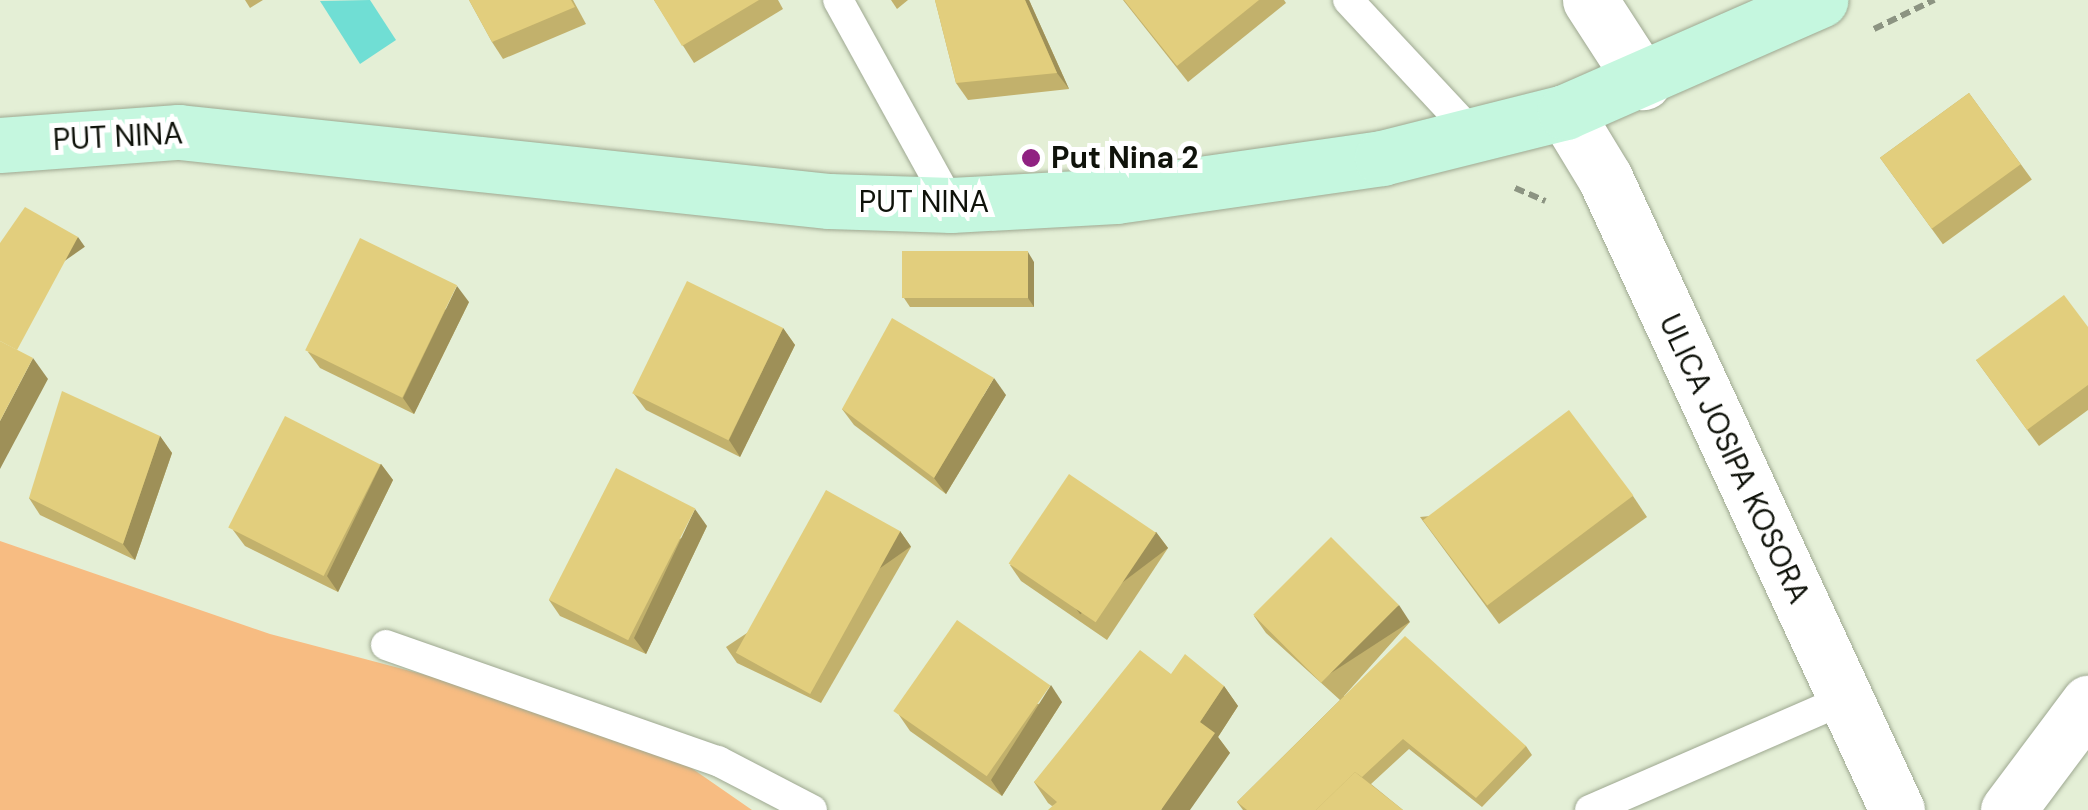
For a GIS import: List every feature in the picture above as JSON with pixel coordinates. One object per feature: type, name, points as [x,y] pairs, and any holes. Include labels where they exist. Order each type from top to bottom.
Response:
[{"type":"main road","name":"PUT NINA","points":[[3,133],[180,132],[828,201],[952,205],[1116,196],[1256,180],[1382,158],[1565,112],[1643,82],[1820,0]]},
{"type":"street","points":[[1590,0],[1643,82]]},
{"type":"street","name":"ULICA JOSIPA KOSORA","points":[[1565,112],[1605,178],[1897,810]]},
{"type":"street","points":[[2008,810],[2088,703]]},
{"type":"lane","points":[[838,0],[952,205]]},
{"type":"lane","points":[[1348,0],[1474,135]]},
{"type":"lane","points":[[386,645],[718,761],[812,810]]},
{"type":"lane","points":[[1590,810],[1845,698]]},
{"type":"shaded area","points":[[0,541],[270,634],[638,731],[752,810],[0,810]]},
{"type":"water","points":[[370,0],[396,40],[360,64],[320,1]]},
{"type":"building","points":[[469,0],[571,0],[575,7],[492,42]]},
{"type":"building","points":[[654,0],[759,0],[682,46]]},
{"type":"building","points":[[935,0],[1025,0],[1057,73],[956,83]]},
{"type":"building","points":[[1124,0],[1259,0],[1177,66]]},
{"type":"building","points":[[1969,93],[2021,164],[1932,229],[1880,158]]},
{"type":"building","points":[[25,207],[78,237],[17,350],[0,341],[0,243]]},
{"type":"building","points":[[360,238],[457,285],[402,398],[305,350]]},
{"type":"building","points":[[902,251],[1028,251],[1028,298],[902,298]]},
{"type":"building","points":[[687,281],[783,328],[728,440],[632,393]]},
{"type":"building","points":[[2064,295],[2088,327],[2088,385],[2027,430],[1976,360]]},
{"type":"building","points":[[892,318],[994,378],[934,478],[842,409]]},
{"type":"building","points":[[0,341],[33,358],[0,421]]},
{"type":"building","points":[[62,391],[160,436],[123,544],[29,498]]},
{"type":"building","points":[[1569,410],[1633,495],[1487,606],[1423,520]]},
{"type":"building","points":[[285,416],[380,465],[324,576],[228,527]]},
{"type":"building","points":[[616,468],[695,508],[628,640],[549,600]]},
{"type":"building","points":[[1069,474],[1156,533],[1096,622],[1009,564]]},
{"type":"building","points":[[826,490],[900,531],[810,694],[736,653]]},
{"type":"building","points":[[1331,537],[1399,605],[1321,683],[1253,615]]},
{"type":"building","points":[[957,620],[1050,685],[987,776],[893,711]]},
{"type":"building","points":[[1405,636],[1526,746],[1476,798],[1403,739],[1362,777],[1355,772],[1316,810],[1247,810],[1237,802]]},
{"type":"building","points":[[1140,650],[1171,674],[1185,654],[1224,686],[1200,722],[1215,733],[1161,810],[1048,810],[1057,802],[1034,782]]},
{"type":"building","points":[[1355,772],[1403,810],[1316,810]]},
{"type":"place","name":"Put Nina 2","points":[[1031,158]]}]
